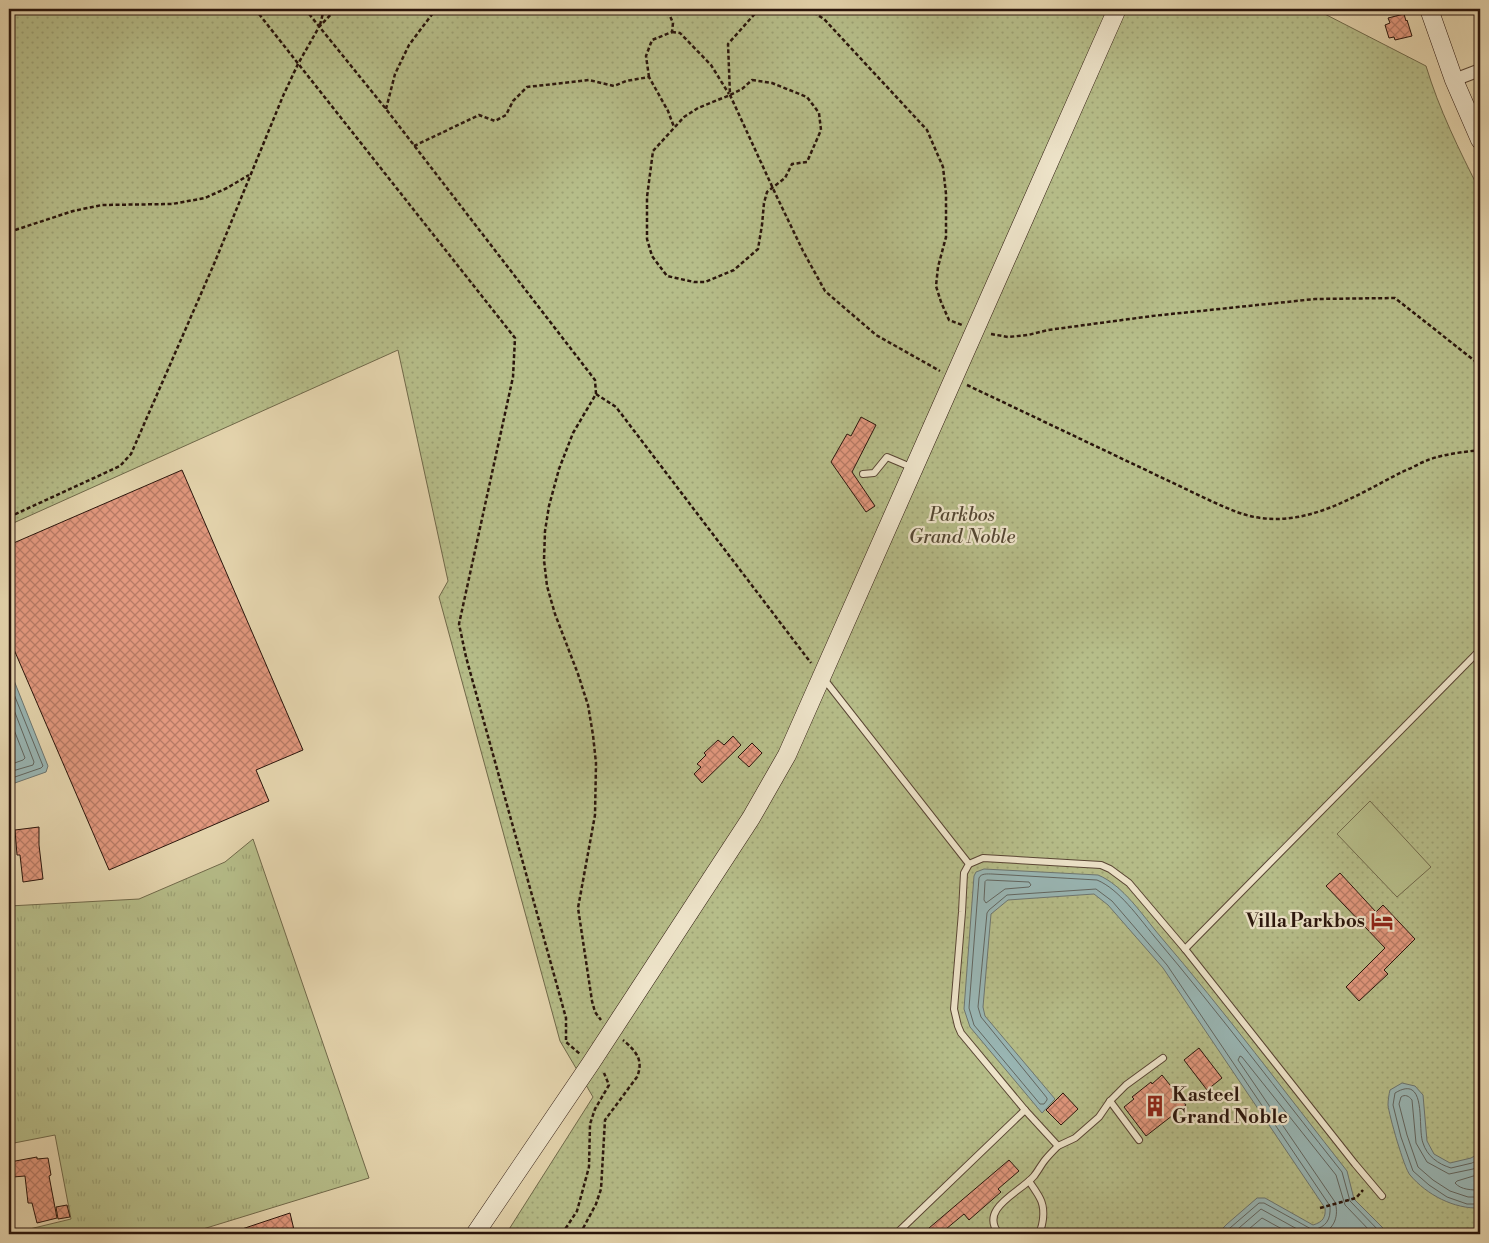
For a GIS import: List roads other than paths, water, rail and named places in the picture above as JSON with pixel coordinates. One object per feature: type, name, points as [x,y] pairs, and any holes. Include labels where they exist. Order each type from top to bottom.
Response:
[{"type":"street","points":[[476,1234],[751,818],[787,755],[1117,9]]},
{"type":"street","points":[[1429,9],[1454,80],[1480,140]]},
{"type":"street","points":[[1454,80],[1480,70]]},
{"type":"lane","points":[[863,474],[874,473],[887,457],[914,468]]},
{"type":"lane","points":[[1185,949],[1480,650]]},
{"type":"lane","points":[[822,676],[969,864]]},
{"type":"lane","points":[[1058,1146],[1025,1110],[961,1033],[958,1026],[954,1009],[964,873],[969,864],[983,858],[1100,865],[1110,869],[1129,883],[1185,949],[1382,1196]]},
{"type":"lane","points":[[999,1234],[995,1230],[993,1219],[998,1206],[1034,1177],[1045,1160],[1058,1146],[1075,1138],[1099,1118],[1110,1101],[1126,1085],[1162,1058]]},
{"type":"lane","points":[[1110,1101],[1139,1140]]},
{"type":"lane","points":[[896,1234],[1025,1110]]},
{"type":"lane","points":[[1029,1181],[1040,1196],[1044,1208],[1041,1230],[1038,1234]]},
{"type":"water","points":[[9,676],[13,678],[48,766],[46,772],[12,784],[9,784]]},
{"type":"water","points":[[984,869],[1098,875],[1124,893],[1255,1052],[1347,1171],[1354,1199],[1389,1234],[1217,1234],[1257,1198],[1265,1198],[1313,1225],[1323,1219],[1325,1208],[1163,968],[1108,905],[1094,894],[1008,900],[991,914],[983,1007],[985,1016],[1055,1099],[1042,1113],[970,1027],[964,1009],[974,876],[976,872]]},
{"type":"water","points":[[1402,1083],[1415,1086],[1423,1095],[1427,1141],[1434,1154],[1450,1163],[1471,1158],[1480,1153],[1480,1208],[1460,1206],[1442,1199],[1424,1189],[1410,1175],[1394,1130],[1388,1105],[1390,1090]]},
{"type":"place","name":"Villa Parkbos","points":[[1382,921]]},
{"type":"place","name":"Kasteel Grand Noble","points":[[1155,1106]]},
{"type":"park label","name":"Parkbos Grand Noble","points":[[962,526]]}]
